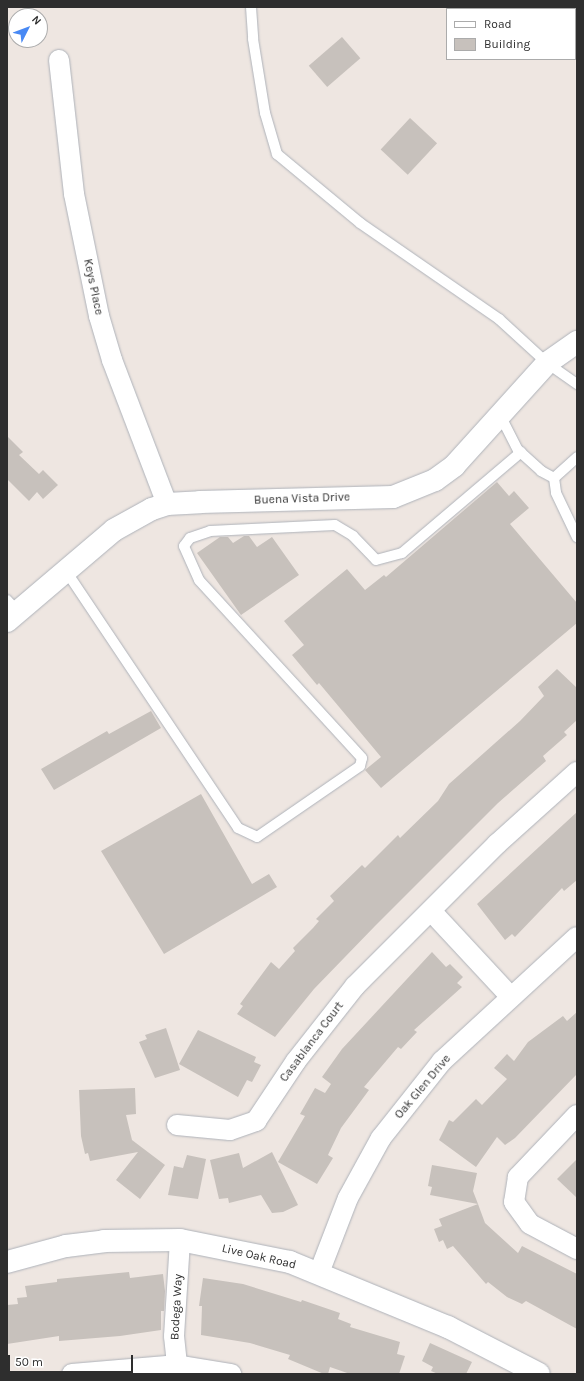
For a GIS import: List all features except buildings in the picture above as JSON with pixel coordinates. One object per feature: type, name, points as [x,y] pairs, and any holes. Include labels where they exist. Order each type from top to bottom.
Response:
[{"type":"street","name":"Keys Place","points":[[59,60],[74,194],[99,316],[112,360],[167,504]]},
{"type":"street","name":"Buena Vista Drive","points":[[11,611],[66,571],[130,520],[167,504],[393,497],[442,476],[547,363],[577,342]]},
{"type":"street","name":"Casablanca Court","points":[[177,1125],[230,1130],[256,1121],[296,1061],[355,986],[497,844],[577,772]]},
{"type":"street","points":[[431,911],[511,997]]},
{"type":"street","name":"Oak Glen Drive","points":[[319,1273],[348,1198],[381,1138],[442,1061],[577,938]]},
{"type":"street","points":[[577,1115],[518,1177],[514,1202],[530,1224],[577,1250]]},
{"type":"street","name":"Live Oak Road","points":[[7,1262],[66,1246],[104,1241],[180,1240],[290,1262],[448,1327],[539,1374]]},
{"type":"street","name":"Bodega Way","points":[[177,1370],[174,1336],[180,1240]]},
{"type":"street","points":[[72,1374],[177,1370],[231,1374]]},
{"type":"lane","points":[[251,7],[253,40],[265,113],[277,154],[360,223],[499,320],[547,363],[577,384]]},
{"type":"lane","points":[[500,414],[521,452],[541,471],[554,478]]},
{"type":"lane","points":[[66,571],[238,828],[257,837],[360,766],[362,758],[199,580],[184,546],[190,538],[210,531],[335,525],[353,536],[376,560],[402,553],[521,452]]},
{"type":"lane","points":[[554,478],[577,457]]},
{"type":"lane","points":[[554,478],[556,493],[577,537]]}]
